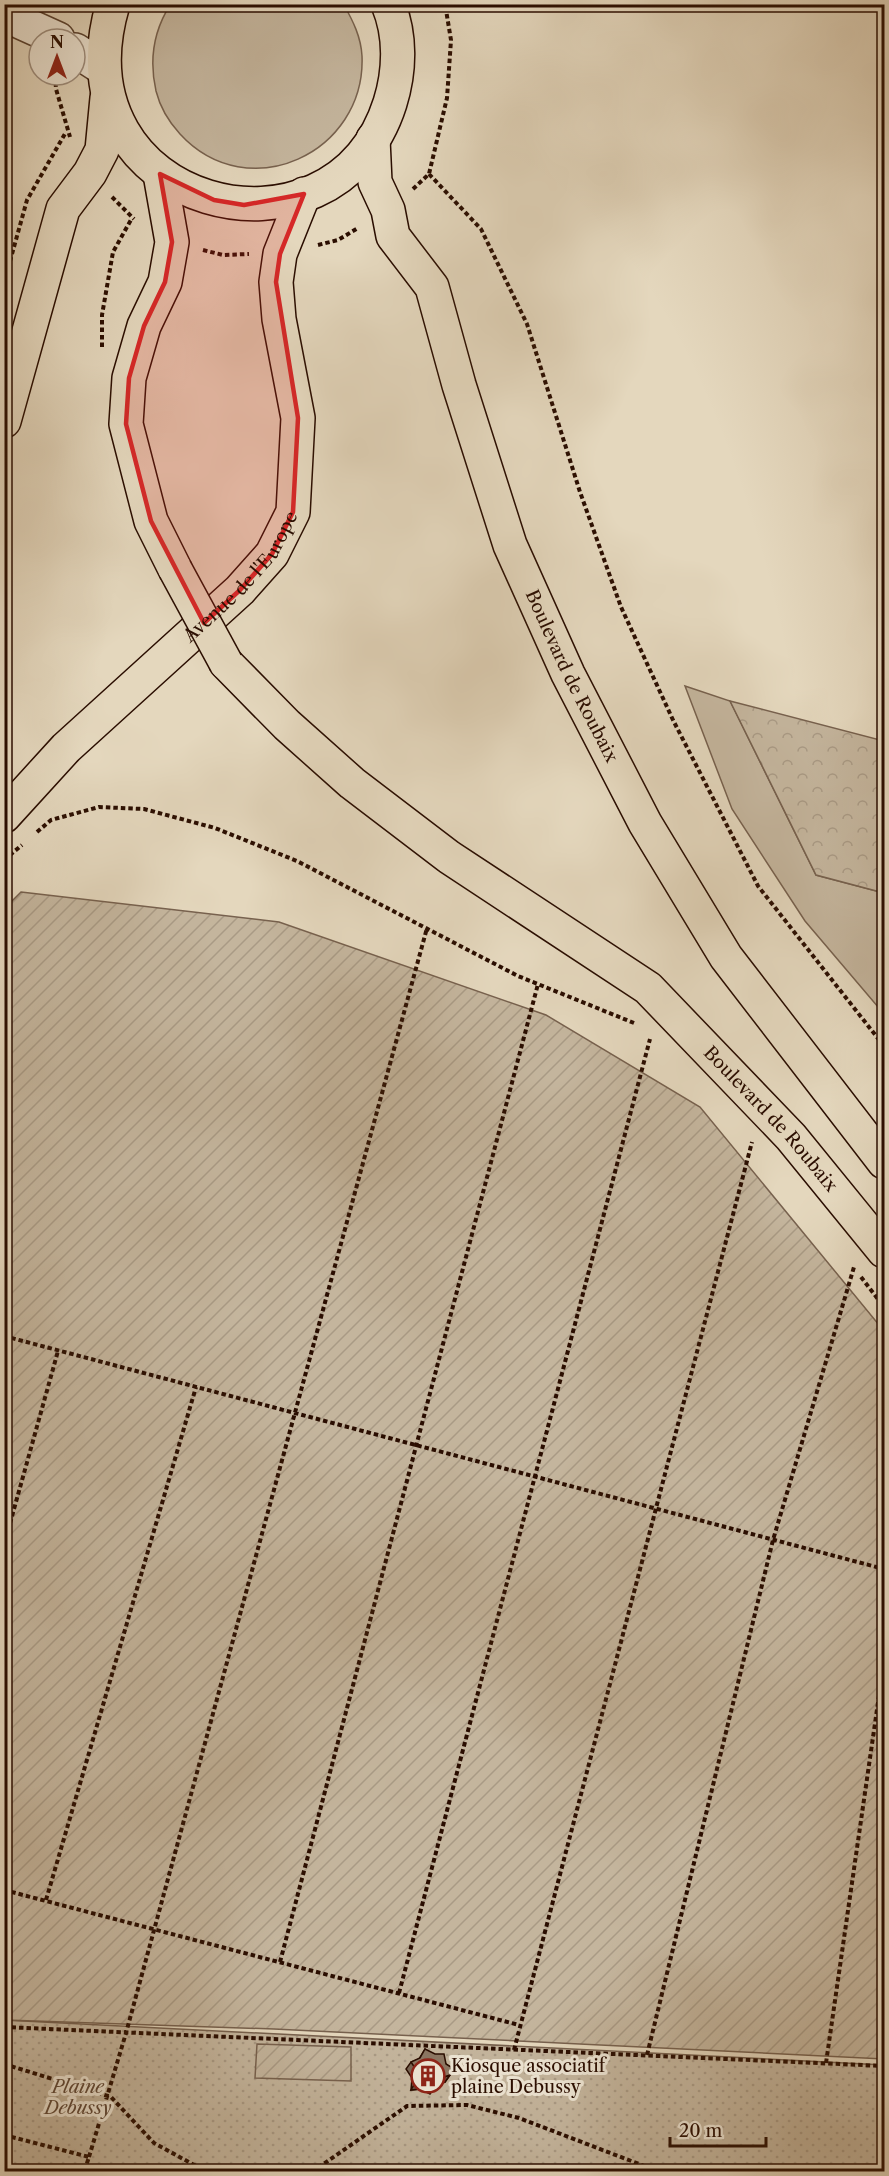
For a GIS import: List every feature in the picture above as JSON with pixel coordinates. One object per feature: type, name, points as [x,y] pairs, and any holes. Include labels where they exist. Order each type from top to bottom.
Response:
[{"type":"main road","points":[[4,422],[63,209],[90,172],[102,150],[105,32],[113,4]]},
{"type":"main road","points":[[105,81],[119,124],[137,151],[160,174],[186,190],[214,200],[254,204],[274,202],[304,194],[331,181],[354,162],[373,139],[389,106],[398,62],[396,34],[388,4]]},
{"type":"main road","name":"Boulevard de Roubaix","points":[[373,139],[375,182],[388,210],[393,236],[432,287],[459,385],[510,545],[568,674],[645,823],[726,957],[885,1162]]},
{"type":"main road","name":"Boulevard de Roubaix","points":[[160,174],[172,242],[165,282],[144,326],[129,378],[126,424],[151,521],[226,663],[287,725],[352,783],[449,857],[648,988],[776,1120],[885,1251]]},
{"type":"main road","name":"Avenue de l'Europe","points":[[4,816],[66,748],[240,590],[272,554],[293,512],[298,418],[279,319],[276,282],[280,254],[304,194]]},
{"type":"lane","points":[[4,19],[16,20],[31,27]]},
{"type":"lane","points":[[87,62],[105,81]]},
{"type":"path","points":[[445,4],[451,40],[447,98],[429,174],[481,229],[527,324],[580,492],[621,607],[674,720],[758,886],[885,1046]]},
{"type":"path","points":[[57,87],[66,131]]},
{"type":"path","points":[[35,834],[51,820],[99,807],[144,808],[215,828],[297,861],[538,984],[642,1027]]},
{"type":"path","points":[[4,860],[28,840]]},
{"type":"path","points":[[84,2172],[126,2032],[427,927]]},
{"type":"path","points":[[280,1962],[414,1444],[538,984]]},
{"type":"path","points":[[399,1992],[652,1032]]},
{"type":"path","points":[[514,2050],[658,1509],[752,1139],[756,1143]]},
{"type":"path","points":[[846,1258],[885,1307]]},
{"type":"path","points":[[647,2055],[773,1539],[854,1267]]},
{"type":"path","points":[[4,1336],[885,1569]]},
{"type":"path","points":[[4,1545],[58,1351]]},
{"type":"path","points":[[46,1900],[196,1387]]},
{"type":"path","points":[[826,2064],[885,1661]]},
{"type":"path","points":[[4,1890],[519,2025]]},
{"type":"path","points":[[4,2027],[885,2066]]},
{"type":"path","points":[[4,2064],[107,2096],[154,2143],[207,2172]]},
{"type":"path","points":[[312,2172],[407,2106],[467,2104],[519,2118],[660,2172]]},
{"type":"path","points":[[4,2135],[89,2157]]},
{"type":"highlighted area","points":[[160,174],[214,200],[244,205],[304,194],[280,254],[276,282],[298,418],[293,512],[272,554],[240,590],[204,623],[151,521],[126,424],[129,378],[144,326],[165,282],[172,242]]},
{"type":"green space","points":[[170,5],[344,5],[356,29],[362,56],[358,90],[345,120],[324,143],[298,159],[269,167],[238,167],[208,156],[176,129],[162,108],[156,91],[153,68],[154,46],[160,25]]},
{"type":"green space","points":[[685,686],[730,701],[816,875],[884,893],[884,1014],[805,921],[732,809]]},
{"type":"green space","points":[[730,701],[884,741],[884,893],[816,875]]},
{"type":"green space","points":[[21,892],[279,922],[546,1015],[700,1107],[884,1331],[884,2059],[274,2029],[5,2020],[4,909]]},
{"type":"green space","name":"Plaine Debussy","points":[[4,2020],[884,2065],[884,2171],[5,2171]]},
{"type":"green space","points":[[257,2044],[351,2047],[351,2081],[255,2078]]},
{"type":"building","name":"Kiosque associatif plaine Debussy","points":[[425,2049],[435,2054],[444,2054],[446,2064],[451,2067],[450,2075],[441,2078],[434,2088],[426,2082],[415,2083],[417,2071],[411,2062],[420,2058]]},
{"type":"place","name":"Kiosque associatif plaine Debussy","points":[[428,2076]]}]
